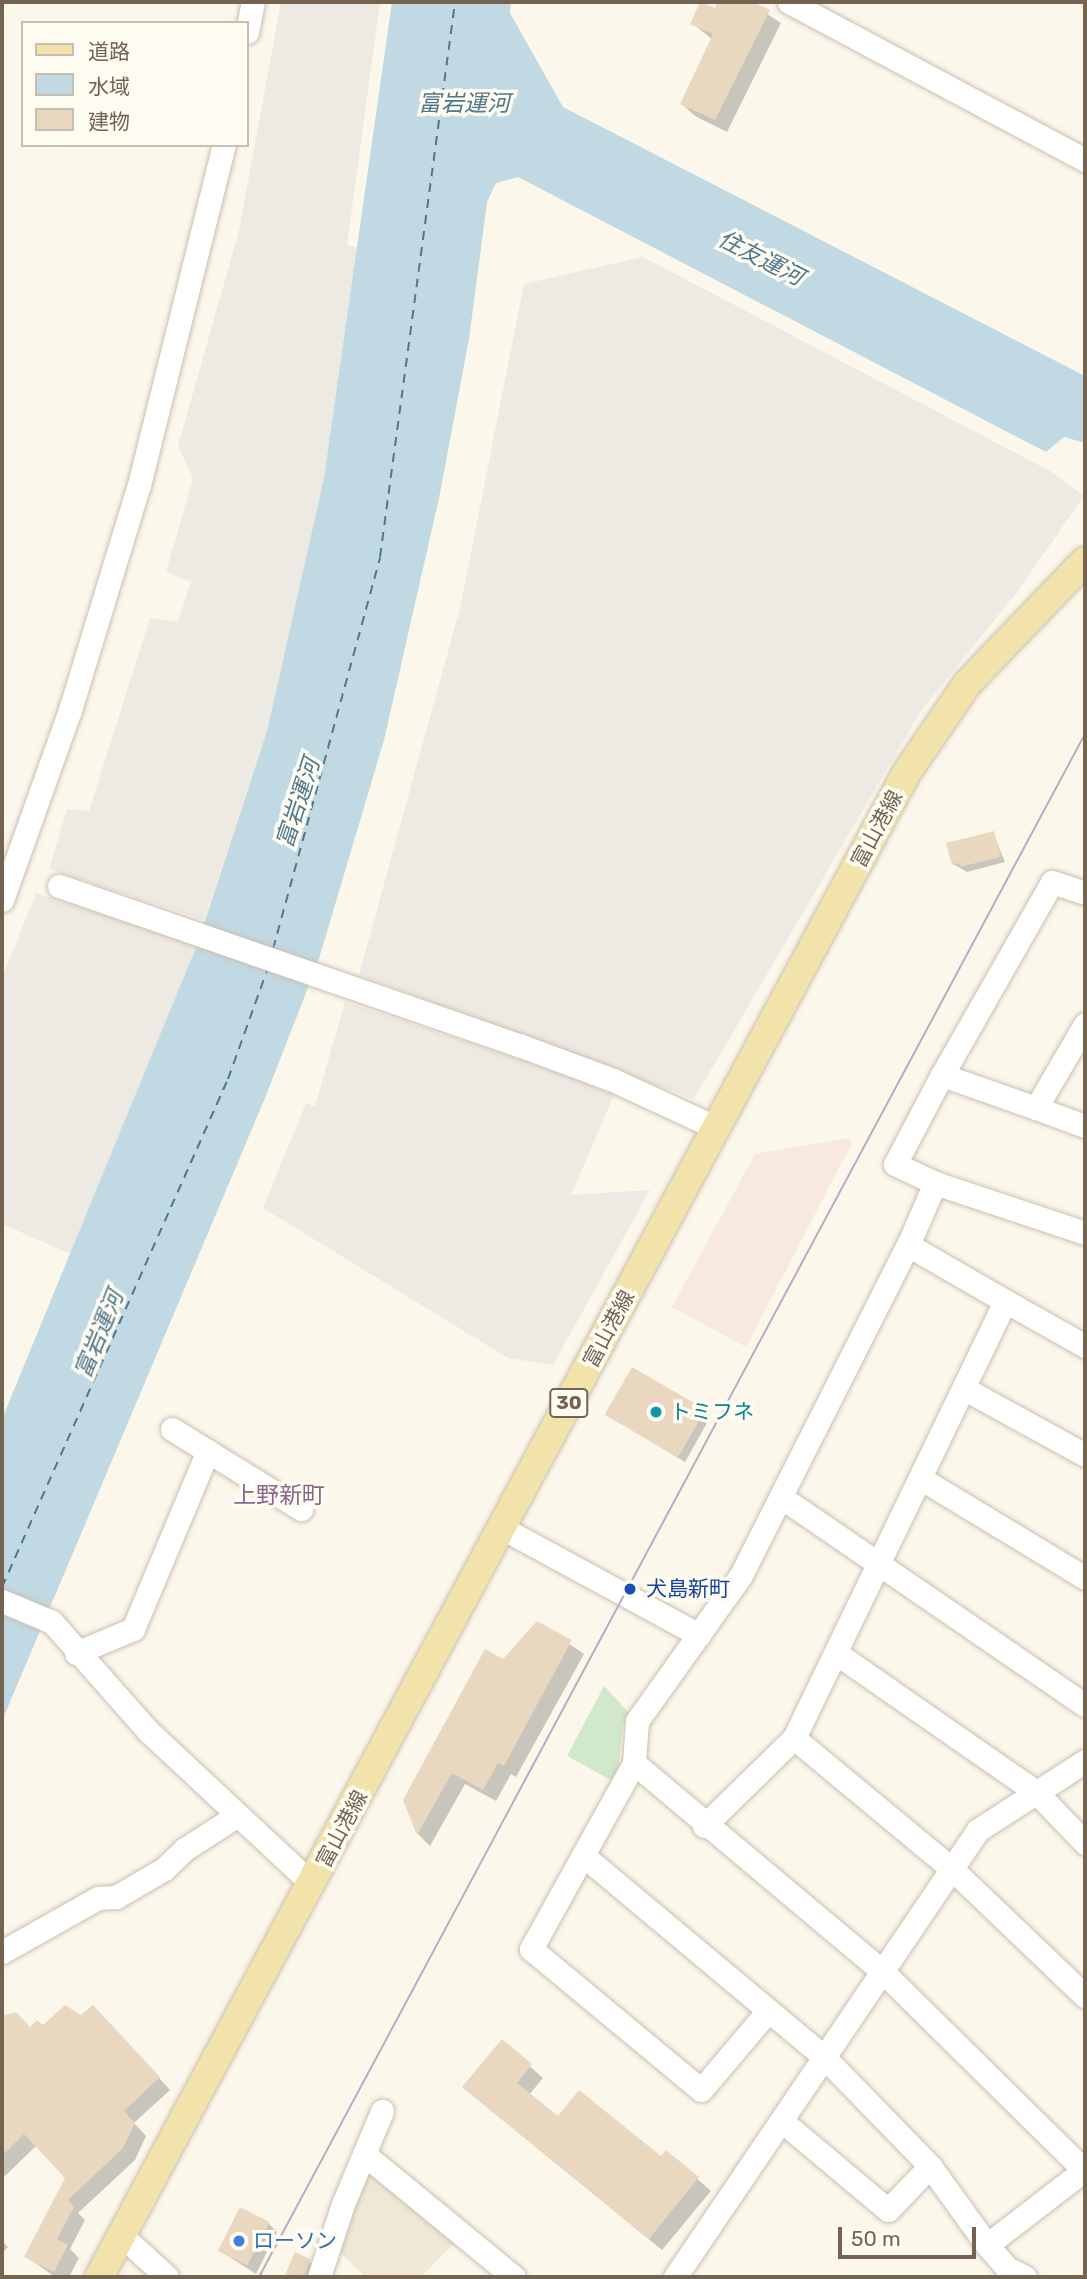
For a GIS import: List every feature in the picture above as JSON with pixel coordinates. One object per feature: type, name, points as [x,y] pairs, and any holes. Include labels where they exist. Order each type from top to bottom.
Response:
[{"type":"main road","name":"富山港線","points":[[99,2277],[313,1884],[717,1128],[935,729],[998,649],[1085,561]]},
{"type":"street","points":[[248,27],[253,2]]},
{"type":"street","points":[[789,2],[1085,160]]},
{"type":"street","points":[[2,900],[70,710],[139,485],[224,147]]},
{"type":"street","points":[[1085,893],[1052,882],[942,1075],[895,1164],[935,1183],[1085,1233]]},
{"type":"street","points":[[60,886],[601,1076],[717,1128]]},
{"type":"street","points":[[1037,1108],[1085,1024]]},
{"type":"street","points":[[942,1075],[1085,1126]]},
{"type":"street","points":[[767,2012],[701,2090],[531,1948],[585,1857],[634,1763],[638,1721],[741,1575],[908,1245],[935,1183]]},
{"type":"street","points":[[908,1245],[1085,1346]]},
{"type":"street","points":[[704,1826],[794,1738],[965,1389],[1005,1301]]},
{"type":"street","points":[[965,1389],[1085,1455]]},
{"type":"street","points":[[172,1429],[301,1509]]},
{"type":"street","points":[[76,1653],[133,1629],[208,1451]]},
{"type":"street","points":[[920,1478],[1085,1578]]},
{"type":"street","points":[[781,1497],[1085,1705]]},
{"type":"street","points":[[502,1528],[699,1635]]},
{"type":"street","points":[[2,1601],[52,1622],[76,1653],[236,1816],[313,1884]]},
{"type":"street","points":[[836,1653],[1036,1792],[1085,1843]]},
{"type":"street","points":[[794,1738],[952,1869],[1085,1996]]},
{"type":"street","points":[[675,2277],[783,2122],[978,1830],[1085,1762]]},
{"type":"street","points":[[634,1763],[704,1826],[883,1972],[1085,2170],[987,2245]]},
{"type":"street","points":[[2,1952],[98,1898],[116,1897],[236,1816]]},
{"type":"street","points":[[585,1857],[825,2058],[930,2166],[987,2245],[1007,2268],[1024,2277]]},
{"type":"street","points":[[319,2277],[364,2154],[383,2111]]},
{"type":"street","points":[[783,2122],[888,2210],[930,2166]]},
{"type":"street","points":[[364,2154],[514,2277]]},
{"type":"street","points":[[121,2235],[167,2277]]},
{"type":"shaded area","points":[[281,2],[380,2],[347,245],[360,248],[324,478],[267,731],[204,920],[49,869],[67,809],[89,811],[150,618],[178,622],[191,582],[166,572],[193,478],[178,446],[239,231]]},
{"type":"shaded area","points":[[643,257],[1050,471],[1084,496],[1017,592],[921,711],[694,1099],[359,975],[460,608],[524,284]]},
{"type":"shaded area","points":[[36,893],[197,945],[71,1254],[2,1224],[2,978]]},
{"type":"shaded area","points":[[345,1002],[549,1069],[614,1095],[571,1195],[650,1190],[553,1365],[508,1358],[263,1208],[306,1103],[315,1106]]},
{"type":"shaded area","points":[[850,1138],[852,1143],[746,1347],[672,1307],[755,1154]]},
{"type":"shaded area","points":[[376,2168],[458,2239],[421,2277],[366,2277],[335,2248],[363,2170]]},
{"type":"green space","points":[[604,1686],[630,1714],[623,1725],[618,1770],[611,1780],[567,1756]]},
{"type":"water","name":"富岩運河","points":[[392,2],[511,2],[510,13],[563,107],[1085,376],[1085,443],[1064,437],[1046,452],[518,177],[496,183],[487,202],[469,339],[439,498],[384,740],[318,962],[265,1098],[2,1721],[2,1419],[197,945],[267,731],[324,478]]},
{"type":"building","points":[[700,2],[715,8],[717,2],[753,2],[770,10],[715,120],[680,104],[713,34],[690,24]]},
{"type":"building","points":[[994,831],[1001,857],[960,867],[959,863],[952,865],[946,843]]},
{"type":"building","name":"トミフネ","points":[[632,1367],[706,1410],[678,1457],[604,1415]]},
{"type":"building","points":[[537,1621],[572,1640],[504,1766],[498,1763],[483,1790],[452,1773],[417,1835],[403,1800],[485,1649],[503,1659]]},
{"type":"building","points":[[65,2005],[81,2015],[93,2005],[160,2077],[124,2111],[135,2123],[123,2148],[68,2200],[74,2207],[57,2239],[68,2245],[54,2272],[24,2257],[65,2178],[24,2134],[2,2156],[2,2016],[16,2012],[30,2027],[37,2020],[43,2025]]},
{"type":"building","points":[[502,2039],[532,2064],[517,2083],[558,2116],[579,2090],[661,2156],[666,2150],[699,2177],[649,2239],[462,2087]]},
{"type":"building","points":[[240,2207],[269,2222],[247,2266],[218,2251]]},
{"type":"building","points":[[295,2252],[310,2259],[305,2277],[284,2277]]},
{"type":"ferry route","points":[[273,949],[380,557],[455,2]]},
{"type":"ferry route","points":[[2,1587],[228,1079],[268,968]]},
{"type":"tram line","points":[[259,2277],[1085,734]]},
{"type":"place","name":"トミフネ","points":[[656,1412]]},
{"type":"place","name":"犬島新町","points":[[630,1589]]},
{"type":"place","name":"ローソン","points":[[239,2241]]},
{"type":"district","name":"上野新町","points":[[279,1495]]},
{"type":"water label","name":"住友運河","points":[[761,258]]}]
